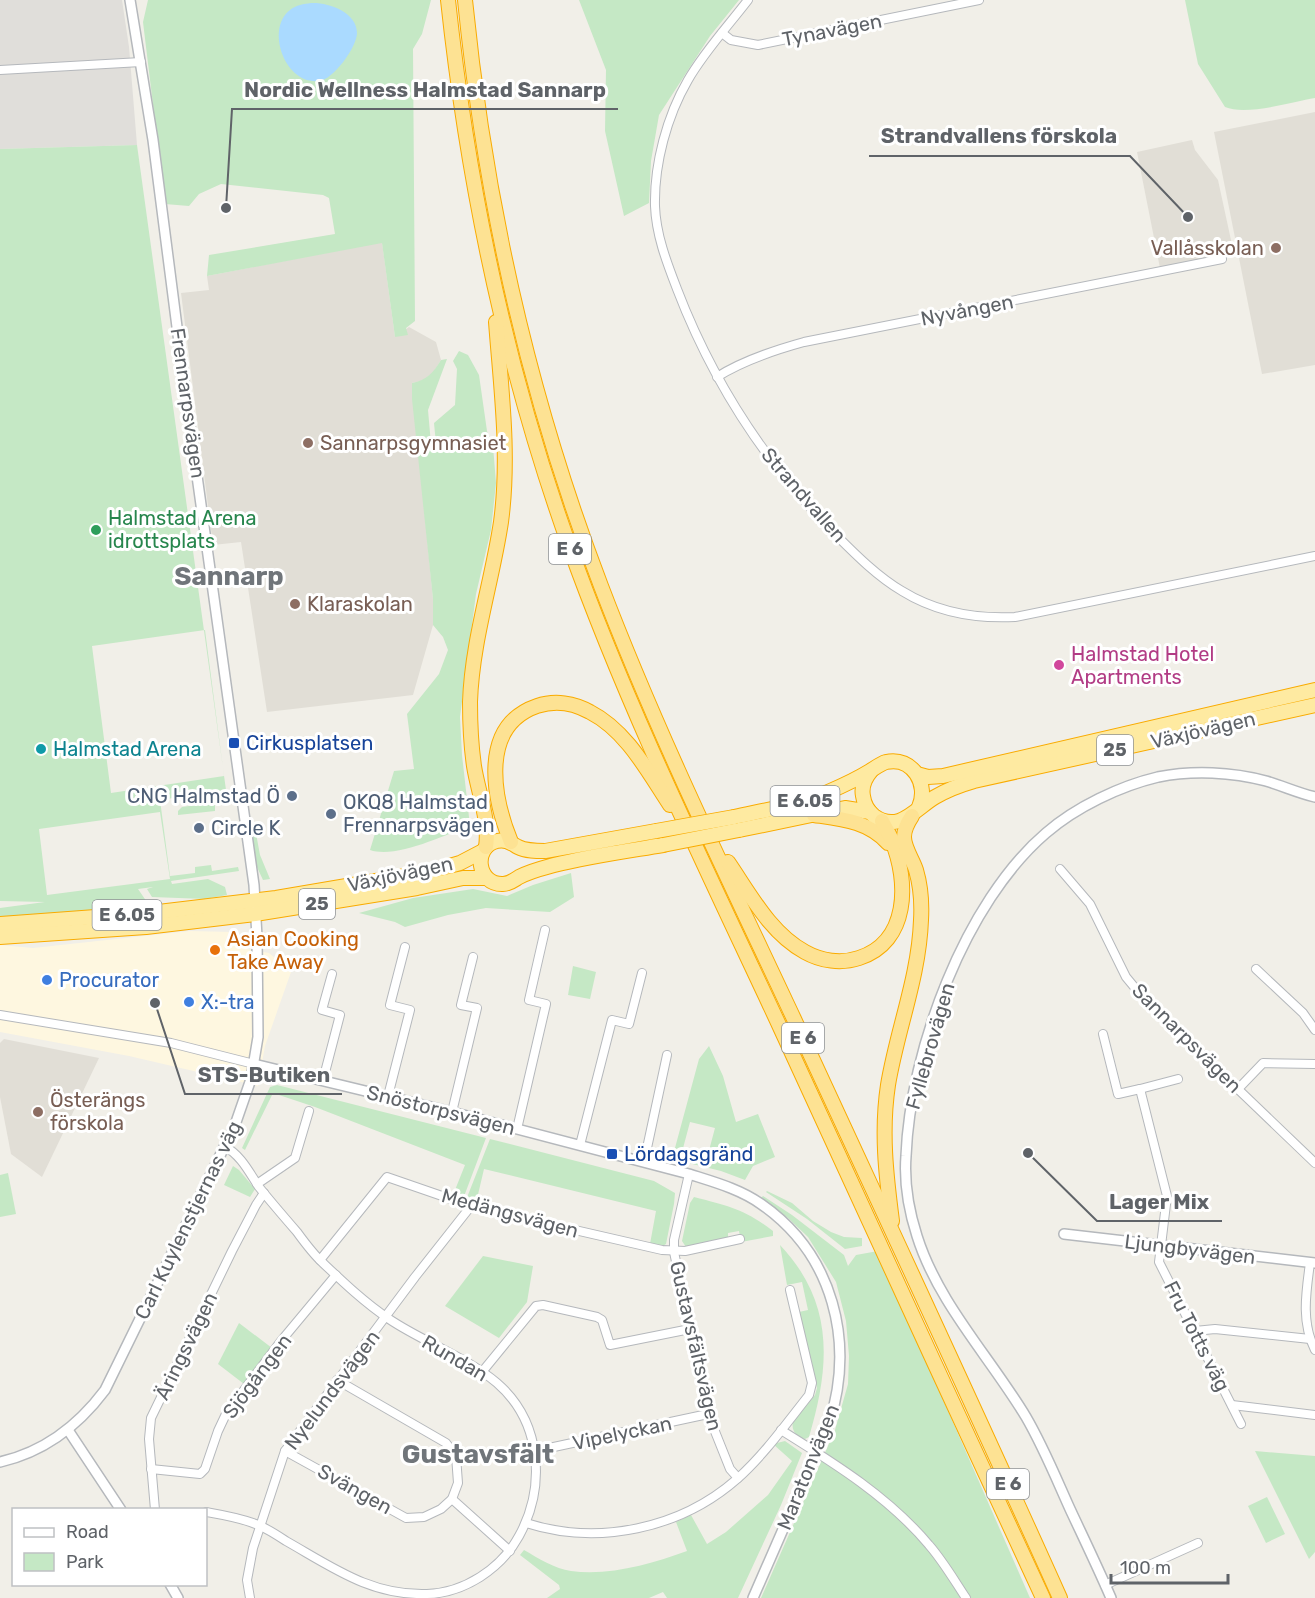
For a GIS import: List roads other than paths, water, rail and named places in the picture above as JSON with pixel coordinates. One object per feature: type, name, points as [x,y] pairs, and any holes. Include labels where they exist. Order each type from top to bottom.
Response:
[{"type":"highway","name":"E 6","points":[[448,0],[464,129],[492,278],[520,388],[568,542],[622,682],[1043,1598]]},
{"type":"highway","name":"E 6","points":[[465,0],[479,116],[508,275],[535,384],[563,477],[600,586],[642,688],[706,829],[1060,1598]]},
{"type":"highway","points":[[485,849],[487,830],[471,744],[470,702],[477,642],[501,523],[505,474],[505,441],[492,278]]},
{"type":"highway","name":"Växjövägen","points":[[0,924],[255,908],[417,888],[463,878],[486,878],[502,884],[511,883],[518,877],[556,865],[663,845],[809,800],[844,785],[878,765],[895,762],[903,764],[917,774],[928,777],[943,776],[1315,690]]},
{"type":"highway","points":[[518,877],[524,862],[523,854],[514,845],[501,812],[495,778],[496,753],[505,730],[520,714],[540,705],[558,703],[586,710],[613,728],[633,750],[696,843]]},
{"type":"highway","name":"Växjövägen","points":[[0,938],[146,927],[255,908],[429,872],[460,863],[498,841],[536,851],[554,850],[656,831],[814,815],[844,808],[898,822],[947,790],[974,781],[1315,705]]},
{"type":"highway","points":[[706,829],[772,925],[795,946],[822,959],[838,962],[853,960],[878,949],[888,939],[900,917],[903,903],[902,874],[893,842],[864,801],[862,788],[871,771]]},
{"type":"highway","points":[[894,1236],[886,1182],[884,1134],[888,1084],[914,972],[921,930],[920,889],[917,873],[904,837],[905,830],[923,794],[921,780],[917,774]]},
{"type":"highway","points":[[814,815],[858,823],[871,828],[888,843],[898,859]]},
{"type":"highway","name":"Växjövägen","points":[[485,849],[480,867],[486,878]]},
{"type":"street","name":"Frennarpsvägen","points":[[130,0],[153,140],[255,908]]},
{"type":"street","name":"Strandvallen","points":[[748,0],[688,80],[670,119],[658,164],[655,207],[663,252],[686,312],[717,377],[758,443],[806,504],[869,566],[901,591],[940,609],[977,616],[1015,617],[1315,556]]},
{"type":"street","name":"Tynavägen","points":[[722,33],[731,40],[758,45],[979,0]]},
{"type":"street","points":[[0,70],[141,62]]},
{"type":"street","name":"Nyvången","points":[[717,377],[726,371],[804,342],[1222,259]]},
{"type":"street","name":"Fyllebrovägen","points":[[1111,1598],[1027,1418],[954,1310],[927,1265],[916,1233],[908,1191],[905,1158],[916,1081],[934,1017],[973,923],[1012,868],[1047,832],[1088,804],[1119,789],[1187,773],[1223,774],[1265,781],[1315,797]]},
{"type":"street","name":"Sannarpsvägen","points":[[1060,869],[1090,904],[1126,977],[1145,1000],[1315,1163]]},
{"type":"street","name":"Carl Kuylenstjernas väg","points":[[0,1462],[18,1458],[35,1450],[68,1430],[94,1403],[113,1376],[224,1146],[238,1115],[254,1064],[258,1037],[255,908]]},
{"type":"street","points":[[517,1129],[546,1004],[529,1000],[545,930]]},
{"type":"street","points":[[388,1096],[410,1010],[390,1005],[405,946]]},
{"type":"street","points":[[452,1112],[477,1008],[461,1005],[473,957]]},
{"type":"street","points":[[1256,969],[1303,1013],[1315,1030]]},
{"type":"street","points":[[580,1145],[612,1020],[629,1024],[642,973]]},
{"type":"street","points":[[323,1080],[340,1015],[322,1010],[332,974]]},
{"type":"street","name":"Snöstorpsvägen","points":[[0,1015],[171,1043],[580,1145],[689,1174],[737,1191]]},
{"type":"street","points":[[1103,1034],[1118,1094],[1178,1079]]},
{"type":"street","points":[[644,1162],[668,1055]]},
{"type":"street","points":[[1238,1089],[1263,1063],[1315,1064]]},
{"type":"street","name":"Fru Totts väg","points":[[1140,1089],[1167,1197],[1159,1262],[1241,1424]]},
{"type":"street","points":[[257,1184],[295,1158],[309,1111]]},
{"type":"street","name":"Rundan","points":[[207,1512],[259,1526],[368,1586],[389,1592],[431,1596],[470,1582],[494,1568],[510,1551],[526,1523],[536,1489],[537,1472],[535,1451],[526,1424],[513,1400],[499,1384],[387,1318],[336,1275],[320,1260],[264,1193],[242,1161],[224,1146]]},
{"type":"street","name":"Gustavsfältsvägen","points":[[689,1174],[674,1240],[674,1252],[708,1414],[730,1468],[738,1478]]},
{"type":"street","name":"Medängsvägen","points":[[320,1260],[387,1177],[471,1206],[674,1252],[740,1239]]},
{"type":"street","name":"Maratonvägen","points":[[737,1191],[761,1204],[793,1233],[813,1258],[828,1290],[840,1338],[841,1371],[829,1424],[753,1598]]},
{"type":"street","name":"Äringsvägen","points":[[155,1508],[149,1439],[151,1418],[232,1251],[264,1193]]},
{"type":"street","name":"Nyelundsvägen","points":[[250,1598],[248,1570],[259,1526],[285,1451],[471,1206]]},
{"type":"street","name":"Ljungbyvägen","points":[[1064,1234],[1312,1263]]},
{"type":"street","points":[[1312,1263],[1305,1308],[1310,1340],[1315,1350]]},
{"type":"street","name":"Sjögången","points":[[151,1468],[200,1474],[205,1469],[226,1413],[281,1341],[336,1275]]},
{"type":"street","points":[[526,1523],[565,1531],[590,1533],[635,1530],[688,1512],[738,1478],[782,1430],[808,1395],[812,1383],[790,1290]]},
{"type":"street","points":[[482,1372],[536,1306],[543,1305],[597,1317],[602,1320],[610,1345],[690,1329]]},
{"type":"street","points":[[1195,1331],[1215,1329],[1310,1340]]},
{"type":"street","points":[[337,1380],[446,1443],[456,1456],[457,1464],[458,1483],[452,1498],[510,1551]]},
{"type":"street","points":[[1232,1406],[1315,1414]]},
{"type":"street","name":"Vipelyckan","points":[[535,1451],[708,1414]]},
{"type":"street","points":[[68,1430],[120,1508]]},
{"type":"street","points":[[782,1430],[877,1495],[896,1512],[929,1545],[966,1598]]},
{"type":"street","name":"Svängen","points":[[285,1451],[406,1518],[424,1517],[441,1509],[452,1498]]},
{"type":"street","points":[[1105,1585],[1197,1543]]},
{"type":"water","points":[[311,3],[325,4],[347,14],[356,26],[357,33],[353,46],[343,62],[331,75],[319,81],[307,80],[297,74],[288,65],[279,42],[279,30],[290,10]]},
{"type":"place","name":"Nordic Wellness Halmstad Sannarp","points":[[226,208]]},
{"type":"place","name":"Strandvallens förskola","points":[[1188,217]]},
{"type":"place","name":"Vallåsskolan","points":[[1276,248]]},
{"type":"place","name":"Sannarpsgymnasiet","points":[[308,443]]},
{"type":"place","name":"Halmstad Arena idrottsplats","points":[[96,530]]},
{"type":"place","name":"Klaraskolan","points":[[295,604]]},
{"type":"place","name":"Halmstad Hotel Apartments","points":[[1059,665]]},
{"type":"place","name":"Cirkusplatsen","points":[[234,743]]},
{"type":"place","name":"Halmstad Arena","points":[[41,749]]},
{"type":"place","name":"CNG Halmstad Ö","points":[[292,796]]},
{"type":"place","name":"OKQ8 Halmstad Frennarpsvägen","points":[[331,814]]},
{"type":"place","name":"Circle K","points":[[199,828]]},
{"type":"place","name":"Asian Cooking Take Away","points":[[215,950]]},
{"type":"place","name":"Procurator","points":[[47,980]]},
{"type":"place","name":"X:-tra","points":[[189,1002]]},
{"type":"place","name":"STS-Butiken","points":[[155,1003]]},
{"type":"place","name":"Österängs förskola","points":[[38,1112]]},
{"type":"place","name":"Lager Mix","points":[[1028,1153]]},
{"type":"place","name":"Lördagsgränd","points":[[612,1154]]},
{"type":"district","name":"Sannarp","points":[[229,576]]},
{"type":"district","name":"Gustavsfält","points":[[478,1454]]}]
